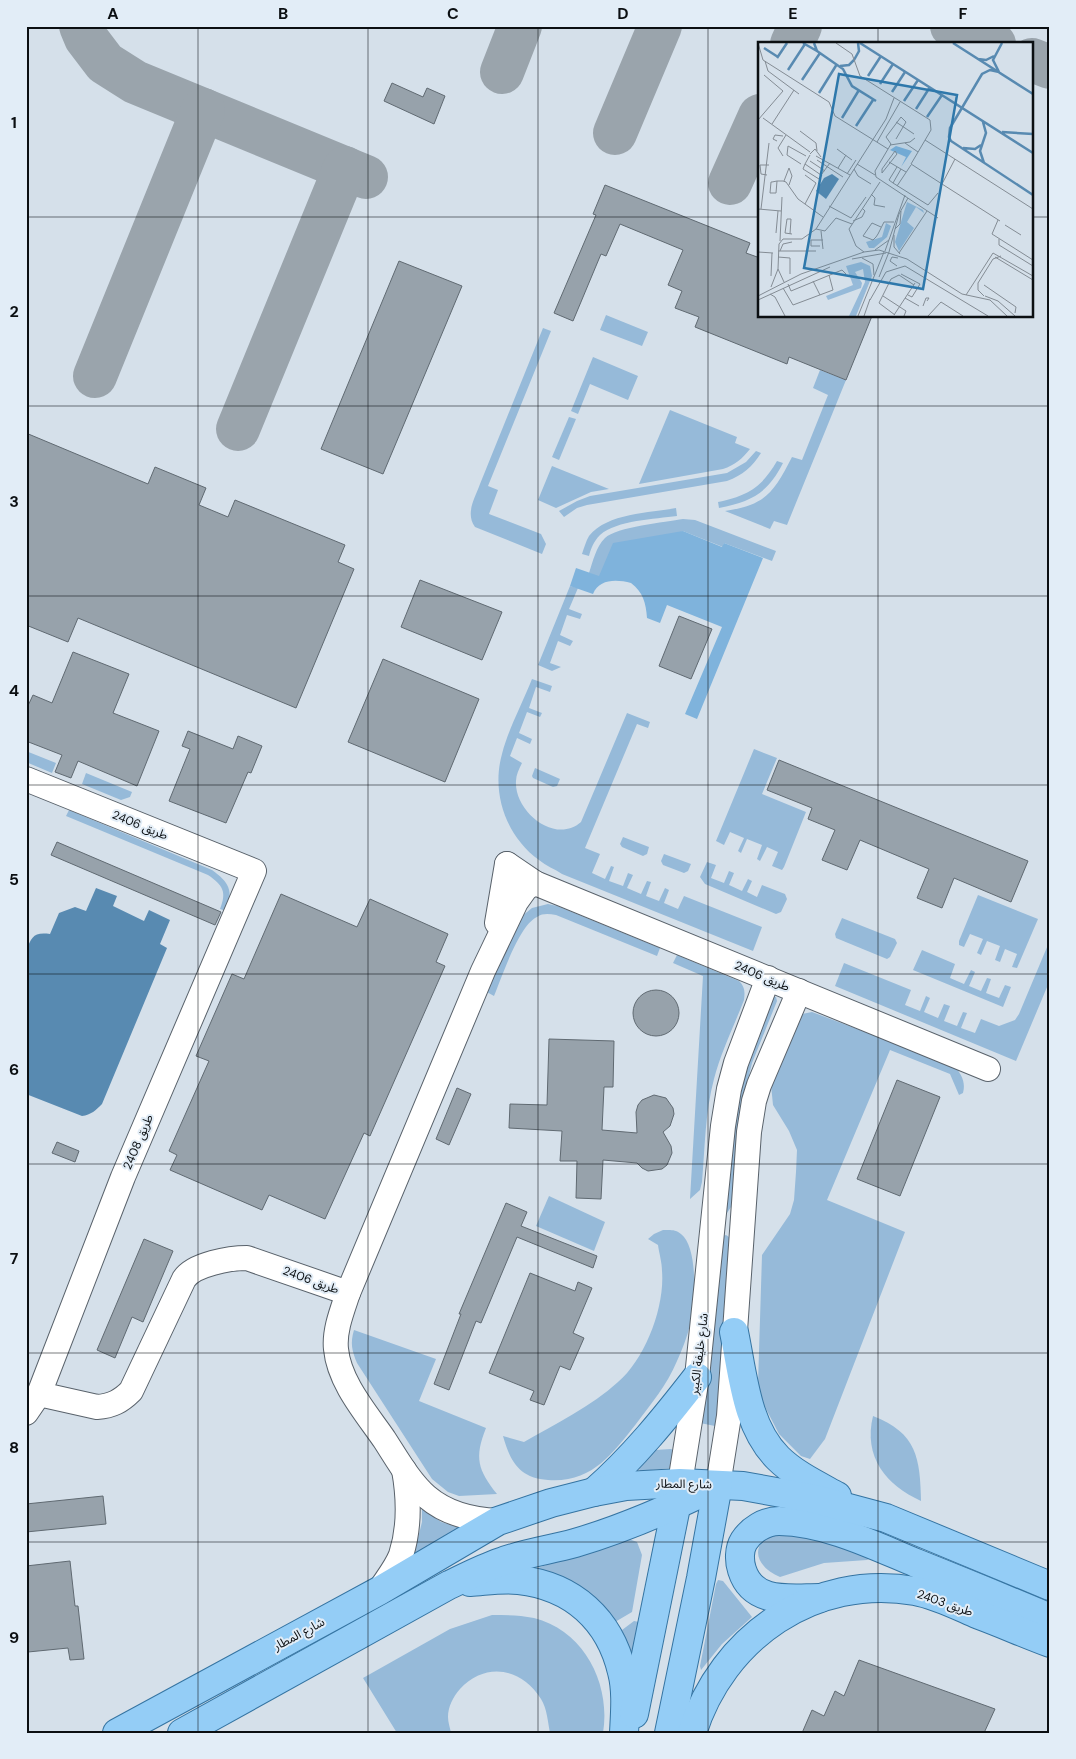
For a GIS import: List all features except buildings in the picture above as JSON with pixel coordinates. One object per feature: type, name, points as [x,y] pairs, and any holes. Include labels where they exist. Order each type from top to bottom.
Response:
[{"type":"main road","points":[[734,1332],[750,1405],[760,1434],[765,1442],[779,1459],[798,1474],[867,1512]]},
{"type":"main road","points":[[594,1492],[636,1450],[698,1377]]},
{"type":"main road","points":[[669,1733],[718,1485],[743,1486],[815,1499],[867,1512],[913,1528],[1050,1586]]},
{"type":"main road","name":"شارع المطار","points":[[182,1733],[448,1585],[502,1561],[576,1543],[679,1494],[718,1485]]},
{"type":"main road","name":"شارع المطار","points":[[117,1733],[379,1591],[498,1521],[594,1492],[626,1486],[679,1494]]},
{"type":"main road","name":"شارع خليفة الكبير","points":[[630,1733],[679,1494]]},
{"type":"main road","points":[[820,1598],[778,1598],[759,1594],[745,1580],[739,1561],[743,1542],[757,1527],[777,1521],[830,1530],[863,1541],[1050,1618]]},
{"type":"main road","points":[[448,1585],[518,1579],[549,1586],[575,1599],[597,1618],[608,1633],[623,1672],[624,1733]]},
{"type":"main road","name":"طريق 2403","points":[[692,1733],[706,1696],[722,1670],[742,1647],[765,1626],[791,1610],[820,1598],[851,1590],[883,1588],[916,1591],[947,1601],[1050,1643]]},
{"type":"main road","points":[[1007,1626],[1050,1653]]},
{"type":"street","name":"طريق 2406","points":[[26,779],[254,871]]},
{"type":"street","name":"طريق 2406","points":[[483,971],[495,932],[507,864],[536,883],[988,1069]]},
{"type":"street","name":"طريق 2408","points":[[26,1413],[39,1394],[123,1177],[254,871]]},
{"type":"street","name":"طريق 2406","points":[[39,1394],[97,1407],[107,1406],[124,1398],[131,1391],[184,1279],[187,1274],[196,1268],[247,1258],[348,1293],[483,971],[516,902],[526,888],[536,883]]},
{"type":"street","name":"شارع خليفة الكبير","points":[[679,1494],[698,1377],[729,1089],[736,1063],[768,978]]},
{"type":"street","points":[[718,1485],[728,1416],[748,1132],[754,1101],[770,1056],[799,991]]},
{"type":"street","points":[[714,1218],[722,1228],[728,1230],[741,1228]]},
{"type":"street","points":[[348,1293],[338,1326],[336,1348],[338,1361],[357,1399],[404,1470],[428,1498],[450,1512],[481,1520],[498,1521]]},
{"type":"street","points":[[379,1591],[401,1556],[409,1512],[404,1470]]},
{"type":"shaded area","points":[[606,315],[648,332],[642,346],[600,330]]},
{"type":"shaded area","points":[[543,328],[551,331],[488,486],[498,490],[489,514],[541,534],[546,544],[542,554],[475,527],[472,522],[471,511]]},
{"type":"shaded area","points":[[593,357],[638,376],[628,400],[590,384],[578,414],[571,411]]},
{"type":"shaded area","points":[[820,370],[846,380],[787,525],[774,521],[770,529],[725,511],[759,501],[774,488],[792,457],[802,460],[828,395],[813,388]]},
{"type":"shaded area","points":[[670,410],[737,437],[735,443],[750,449],[738,461],[723,469],[639,484]]},
{"type":"shaded area","points":[[569,417],[576,419],[559,460],[552,457]]},
{"type":"shaded area","points":[[756,451],[761,453],[751,466],[738,476],[727,481],[587,505],[577,508],[564,517],[559,511],[590,496],[727,473],[746,462]]},
{"type":"shaded area","points":[[777,461],[783,463],[777,474],[764,489],[750,499],[719,508],[718,502],[753,489],[765,478]]},
{"type":"shaded area","points":[[552,466],[609,489],[591,492],[556,508],[538,500]]},
{"type":"shaded area","points":[[676,508],[677,516],[626,523],[607,530],[596,540],[589,556],[582,554],[589,536],[597,528],[607,523],[630,515]]},
{"type":"shaded area","points":[[683,519],[695,520],[776,551],[772,561],[724,543],[723,547],[683,531],[599,577],[589,573],[599,546],[611,534],[654,523]]},
{"type":"shaded area","points":[[683,531],[722,547],[724,543],[763,558],[697,719],[685,714],[722,627],[667,605],[660,623],[647,618],[643,598],[631,583],[609,581],[599,585],[593,594],[570,586],[576,568],[599,576],[613,543]]},
{"type":"shaded area","points":[[570,586],[578,588],[569,609],[582,614],[580,619],[567,615],[560,635],[573,641],[570,646],[558,641],[550,663],[561,667],[552,671],[538,665]]},
{"type":"shaded area","points":[[532,679],[552,686],[550,692],[536,687],[529,708],[542,713],[540,717],[527,712],[519,733],[532,739],[530,744],[517,738],[510,756],[522,763],[516,779],[517,792],[529,813],[548,827],[560,830],[571,828],[581,822],[627,713],[650,722],[648,728],[637,724],[585,848],[600,854],[592,873],[605,879],[611,866],[614,867],[609,881],[623,886],[628,873],[633,875],[627,888],[641,894],[647,881],[651,882],[646,896],[659,901],[665,888],[669,890],[664,903],[678,909],[684,896],[762,927],[753,951],[562,874],[539,860],[518,839],[504,813],[498,784],[499,769],[508,735]]},
{"type":"shaded area","points":[[754,749],[777,758],[762,794],[806,812],[782,870],[772,866],[778,852],[767,847],[760,861],[757,859],[762,845],[747,839],[741,853],[738,851],[744,838],[730,832],[724,845],[716,841]]},
{"type":"shaded area","points":[[26,751],[56,763],[52,773],[26,762]]},
{"type":"shaded area","points":[[535,768],[560,779],[557,786],[553,787],[533,778]]},
{"type":"shaded area","points":[[86,773],[132,792],[130,797],[121,800],[82,784]]},
{"type":"shaded area","points":[[69,810],[212,870],[226,883],[230,892],[226,911],[220,909],[223,898],[222,889],[208,875],[66,816]]},
{"type":"shaded area","points":[[623,837],[649,847],[647,854],[643,856],[622,847],[620,844]]},
{"type":"shaded area","points":[[664,854],[691,864],[688,871],[684,873],[663,865],[661,861]]},
{"type":"shaded area","points":[[707,862],[716,865],[711,878],[724,883],[729,871],[734,873],[729,885],[742,891],[748,879],[752,881],[747,892],[757,897],[762,885],[785,894],[787,899],[781,912],[776,914],[705,884],[700,877]]},
{"type":"shaded area","points":[[96,888],[117,896],[113,906],[144,921],[149,910],[170,920],[160,944],[167,948],[102,1104],[91,1113],[82,1116],[26,1094],[26,951],[34,936],[50,934],[59,913],[75,907],[86,911]]},
{"type":"shaded area","points":[[978,895],[1038,919],[1017,968],[1012,967],[1017,954],[1005,949],[1000,962],[995,960],[1000,946],[987,941],[981,955],[977,953],[983,939],[970,934],[964,947],[959,945]]},
{"type":"shaded area","points":[[548,904],[660,948],[657,956],[556,915],[544,914],[530,922],[524,930],[512,952],[494,996],[485,991],[517,920],[532,908]]},
{"type":"shaded area","points":[[842,918],[895,939],[897,943],[890,957],[887,959],[836,938],[835,934]]},
{"type":"shaded area","points":[[1050,940],[1050,980],[1016,1061],[835,986],[844,963],[911,990],[905,1005],[920,1011],[926,996],[930,998],[924,1012],[938,1018],[944,1004],[950,1006],[944,1021],[957,1026],[963,1012],[967,1013],[961,1028],[975,1033],[981,1019],[999,1026],[1015,1020]]},
{"type":"shaded area","points":[[922,950],[955,964],[950,978],[964,984],[971,970],[975,972],[969,986],[981,991],[987,978],[991,979],[986,993],[999,998],[1005,985],[1011,987],[1003,1007],[913,970]]},
{"type":"shaded area","points":[[677,955],[739,981],[744,992],[744,1000],[720,1059],[711,1092],[700,1190],[690,1199],[703,976],[673,963]]},
{"type":"shaded area","points":[[773,996],[776,997],[777,1001],[752,1063],[742,1107],[733,1204],[727,1213],[724,1211],[738,1083]]},
{"type":"shaded area","points":[[812,1012],[955,1066],[961,1075],[964,1085],[963,1093],[959,1095],[950,1074],[890,1050],[827,1200],[905,1232],[825,1439],[810,1459],[801,1456],[779,1434],[764,1405],[758,1384],[762,1255],[790,1214],[794,1200],[797,1150],[789,1131],[773,1105],[771,1085],[797,1018],[802,1014]]},
{"type":"shaded area","points":[[549,1196],[605,1222],[594,1251],[536,1226]]},
{"type":"shaded area","points":[[663,1230],[677,1231],[687,1241],[691,1251],[694,1277],[690,1325],[673,1370],[653,1402],[609,1456],[599,1465],[577,1477],[563,1480],[538,1479],[530,1476],[517,1467],[509,1453],[503,1436],[524,1442],[597,1399],[628,1372],[645,1346],[657,1316],[662,1285],[662,1264],[658,1245],[648,1239]]},
{"type":"shaded area","points":[[726,1235],[732,1239],[720,1397],[715,1426],[700,1423],[723,1236]]},
{"type":"shaded area","points":[[354,1330],[436,1359],[419,1401],[486,1428],[480,1448],[480,1463],[486,1478],[497,1494],[459,1496],[448,1492],[432,1479],[357,1363],[352,1347]]},
{"type":"shaded area","points":[[873,1416],[899,1430],[913,1449],[919,1472],[921,1501],[897,1487],[880,1468],[871,1444]]},
{"type":"shaded area","points":[[655,1450],[673,1450],[672,1468],[640,1471],[639,1469]]},
{"type":"shaded area","points":[[422,1508],[441,1522],[461,1528],[414,1554],[422,1522]]},
{"type":"shaded area","points":[[777,1532],[821,1538],[871,1558],[867,1560],[824,1563],[780,1577],[765,1567],[761,1562],[758,1552],[763,1540]]},
{"type":"shaded area","points":[[629,1539],[637,1542],[642,1555],[632,1612],[615,1622],[547,1573],[534,1569]]},
{"type":"shaded area","points":[[718,1580],[723,1581],[752,1617],[722,1644],[701,1670],[700,1666]]},
{"type":"shaded area","points":[[492,1615],[534,1618],[552,1625],[580,1647],[591,1662],[603,1697],[603,1733],[550,1733],[545,1707],[533,1688],[513,1675],[491,1672],[470,1680],[455,1695],[448,1713],[451,1733],[397,1733],[363,1678],[450,1629]]},
{"type":"shaded area","points":[[634,1621],[639,1622],[632,1666],[622,1630]]},
{"type":"taxiway","points":[[81,26],[86,38],[105,63],[135,82],[366,177]]},
{"type":"taxiway","points":[[502,72],[520,26]]},
{"type":"taxiway","points":[[615,133],[660,26]]},
{"type":"taxiway","points":[[793,42],[800,26]]},
{"type":"taxiway","points":[[952,26],[989,42]]},
{"type":"taxiway","points":[[1034,61],[1050,67]]},
{"type":"taxiway","points":[[95,376],[203,110]]},
{"type":"taxiway","points":[[730,183],[758,120]]},
{"type":"taxiway","points":[[238,429],[345,168]]}]
